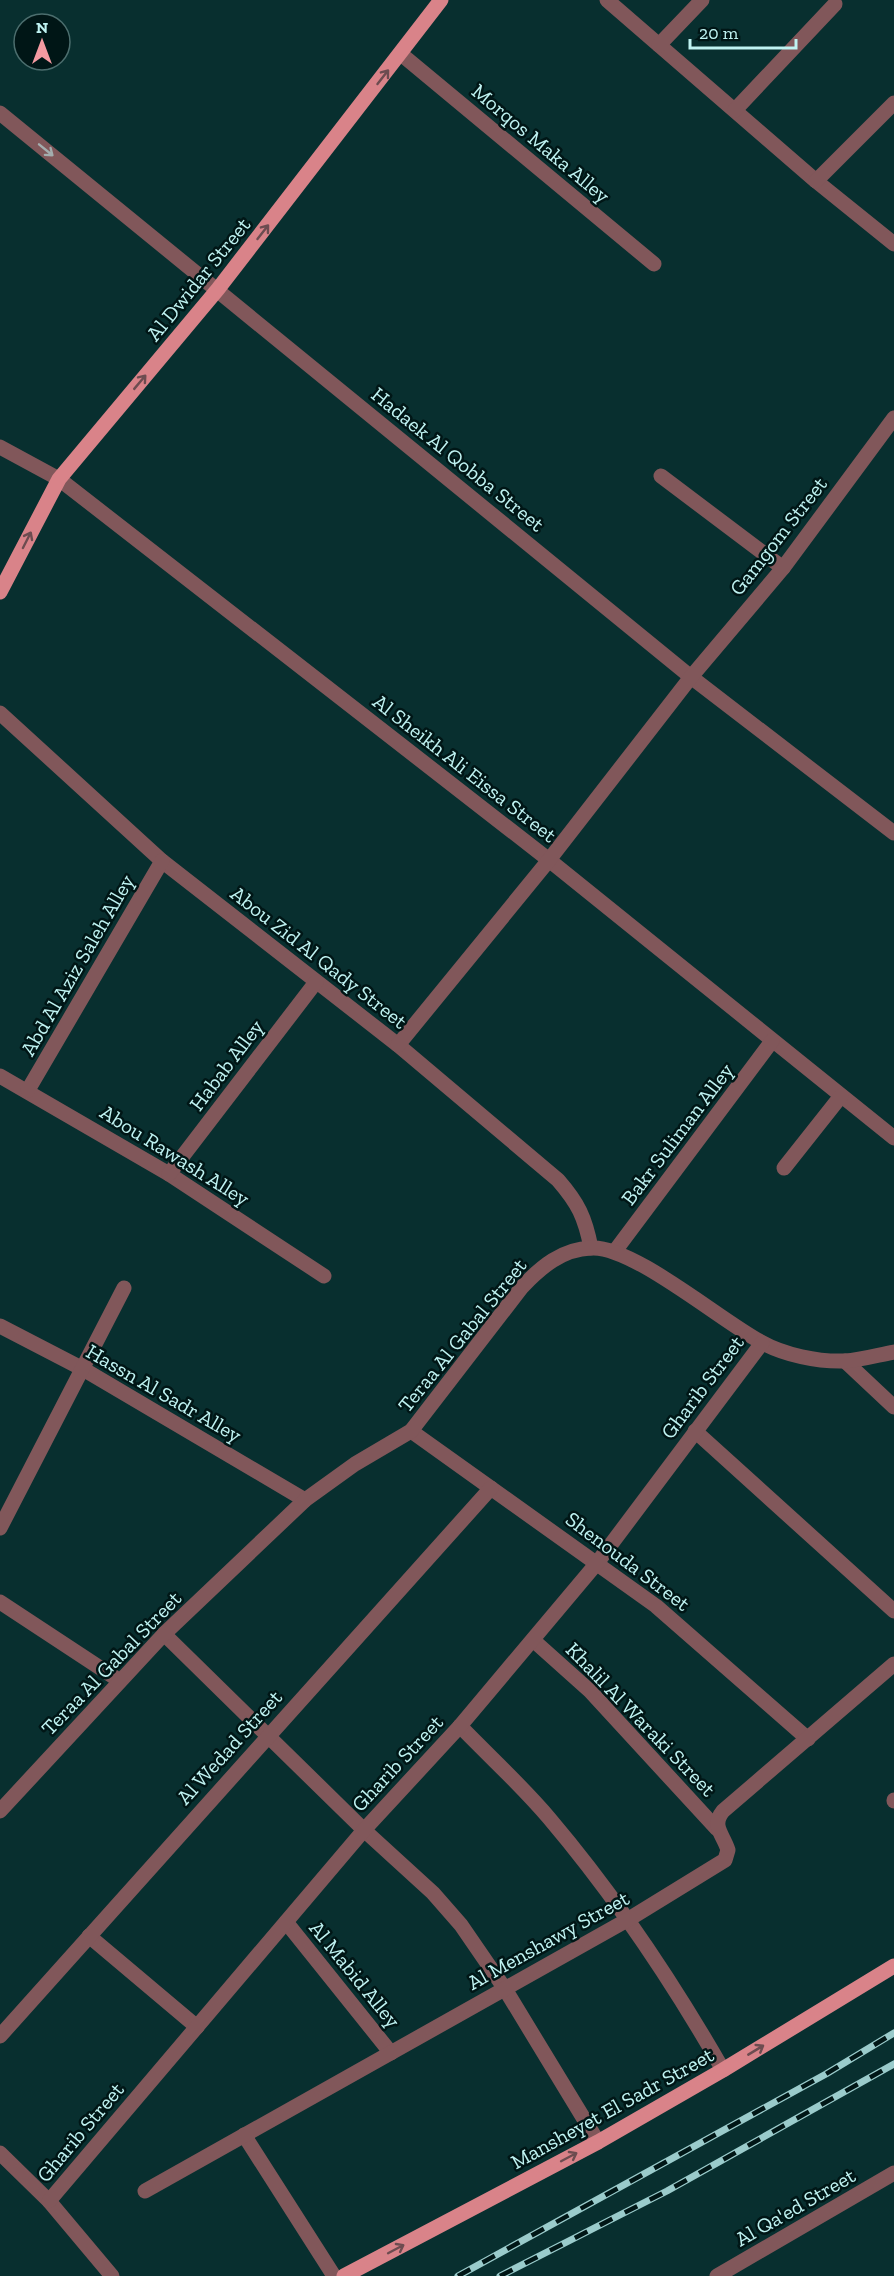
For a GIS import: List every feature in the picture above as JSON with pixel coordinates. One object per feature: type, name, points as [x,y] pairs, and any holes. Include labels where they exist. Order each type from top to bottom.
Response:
[{"type":"main road","name":"Al Dwidar Street","points":[[0,592],[59,479],[218,289],[441,0]]},
{"type":"main road","name":"Mansheyet El Sadr Street","points":[[345,2276],[598,2142],[723,2070],[894,1966]]},
{"type":"street","points":[[607,0],[816,181],[894,244]]},
{"type":"street","points":[[659,45],[702,0]]},
{"type":"street","points":[[735,110],[835,4]]},
{"type":"street","name":"Morqos Maka Alley","points":[[401,54],[654,264]]},
{"type":"street","points":[[816,181],[894,103]]},
{"type":"street","name":"Hadaek Al Qobba Street","points":[[0,113],[692,677],[894,833]]},
{"type":"street","name":"Gamgom Street","points":[[398,1045],[549,860],[692,677],[783,568],[894,418]]},
{"type":"street","name":"Al Sheikh Ali Eissa Street","points":[[0,447],[59,479],[549,860],[894,1138]]},
{"type":"street","points":[[661,476],[783,568]]},
{"type":"street","name":"Abou Zid Al Qady Street","points":[[0,713],[162,861],[398,1045],[558,1180],[577,1201],[587,1225],[591,1248]]},
{"type":"street","name":"Abd Al Aziz Saleh Alley","points":[[28,1090],[162,861]]},
{"type":"street","name":"Habab Alley","points":[[170,1174],[316,982]]},
{"type":"street","name":"Bakr Suliman Alley","points":[[615,1251],[772,1041]]},
{"type":"street","name":"Abou Rawash Alley","points":[[0,1076],[28,1090],[170,1174],[324,1276]]},
{"type":"street","points":[[784,1168],[841,1096]]},
{"type":"street","name":"Teraa Al Gabal Street","points":[[0,1811],[164,1634],[305,1500],[355,1464],[411,1431],[522,1287],[540,1267],[564,1254],[591,1248],[615,1251],[657,1275],[762,1343],[802,1357],[844,1361],[894,1352]]},
{"type":"street","points":[[0,1528],[124,1287]]},
{"type":"street","name":"Hassn Al Sadr Alley","points":[[0,1326],[83,1369],[305,1500]]},
{"type":"street","name":"Gharib Street","points":[[49,2200],[364,1830],[460,1726],[533,1640],[597,1563],[762,1343]]},
{"type":"street","points":[[844,1361],[894,1407]]},
{"type":"street","name":"Shenouda Street","points":[[411,1431],[656,1606],[808,1739]]},
{"type":"street","points":[[695,1431],[894,1611]]},
{"type":"street","name":"Al Wedad Street","points":[[0,2036],[491,1488]]},
{"type":"street","points":[[0,1602],[120,1681]]},
{"type":"street","points":[[164,1634],[364,1830],[433,1893],[461,1925],[505,1989],[598,2142]]},
{"type":"street","name":"Khalil Al Waraki Street","points":[[533,1640],[590,1691],[717,1829]]},
{"type":"street","points":[[717,1829],[719,1816],[723,1811],[894,1664]]},
{"type":"street","points":[[460,1726],[548,1816],[629,1919],[684,2003],[723,2070]]},
{"type":"street","name":"Al Menshawy Street","points":[[146,2191],[629,1919],[725,1860],[728,1850],[717,1829]]},
{"type":"street","name":"Al Mabid Alley","points":[[286,1922],[391,2053]]},
{"type":"street","points":[[89,1936],[197,2027]]},
{"type":"street","points":[[244,2135],[334,2276]]},
{"type":"street","points":[[0,2153],[49,2200],[112,2276]]},
{"type":"street","name":"Al Qa'ed Street","points":[[717,2276],[737,2272],[894,2173]]},
{"type":"railway","points":[[458,2276],[826,2074],[894,2033]]},
{"type":"railway","points":[[500,2276],[667,2191],[894,2064]]}]
